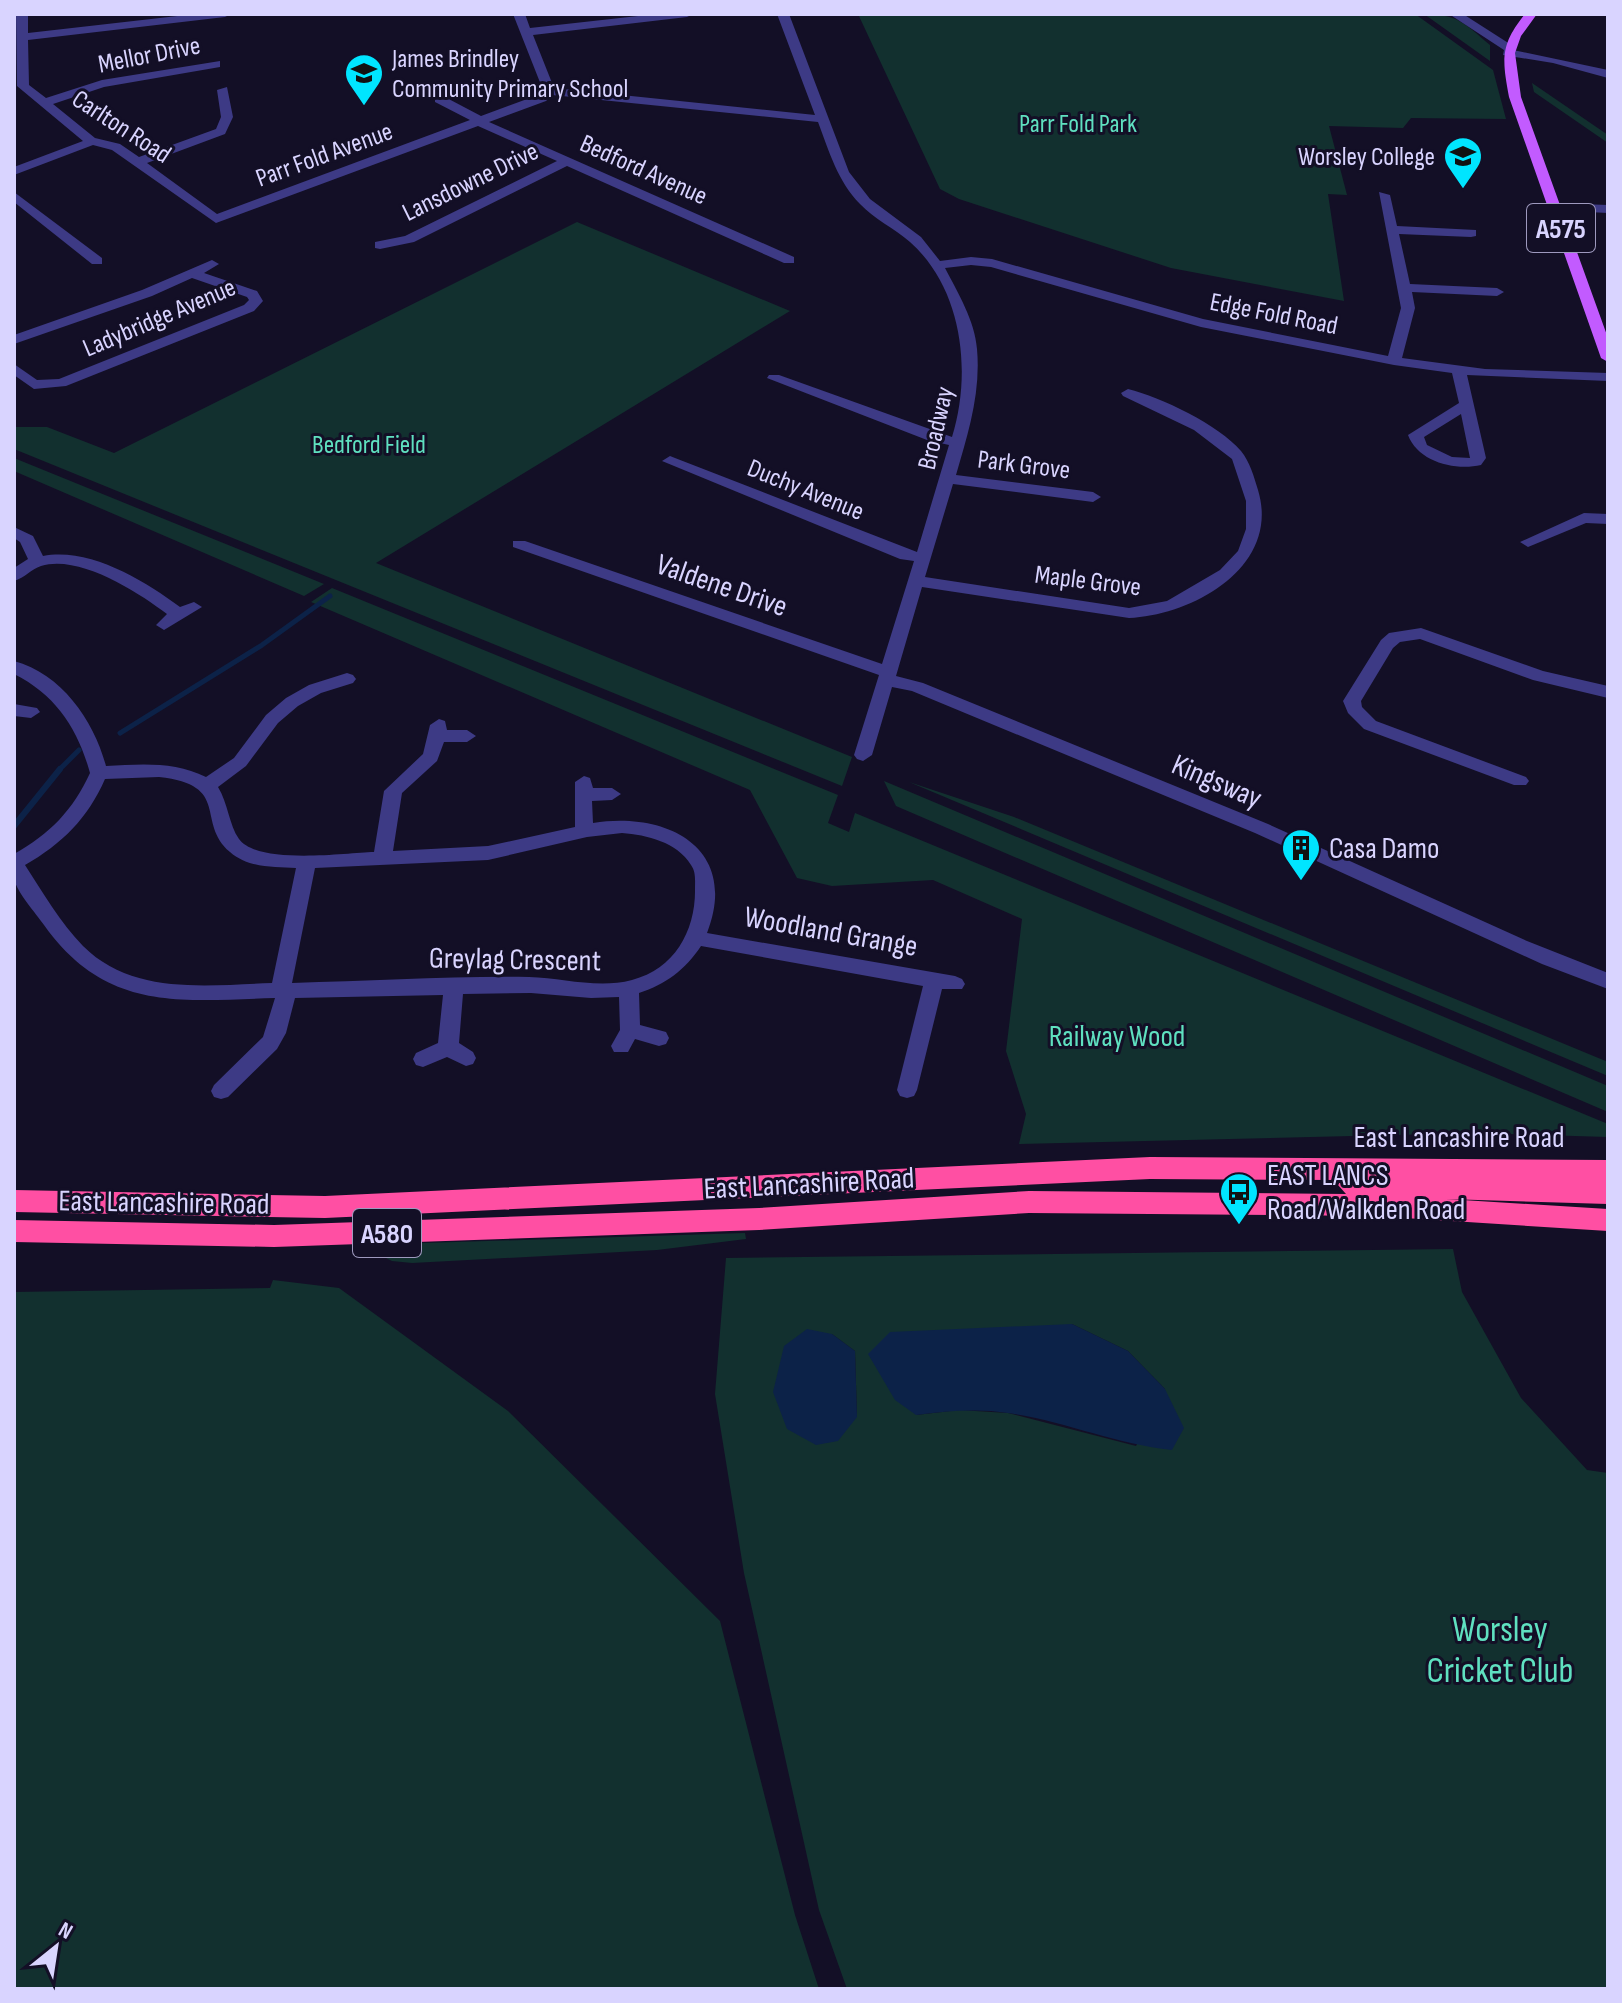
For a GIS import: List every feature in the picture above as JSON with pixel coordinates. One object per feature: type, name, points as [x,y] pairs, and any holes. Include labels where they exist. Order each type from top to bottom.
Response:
[{"type":"highway","name":"East Lancashire Road","points":[[14,1201],[325,1207],[1135,1168],[1608,1171]]},
{"type":"highway","points":[[1223,1168],[1285,1182],[1608,1193]]},
{"type":"highway","name":"East Lancashire Road","points":[[14,1231],[290,1236],[759,1219],[1029,1202],[1373,1205],[1608,1220]]},
{"type":"main road","points":[[1508,55],[1531,14]]},
{"type":"main road","name":"A575","points":[[1508,55],[1515,97],[1608,358]]},
{"type":"street","name":"Carlton Road","points":[[22,14],[18,62],[23,86],[91,141],[116,147],[216,219]]},
{"type":"street","points":[[22,37],[225,14]]},
{"type":"street","points":[[519,14],[549,91],[821,119]]},
{"type":"street","points":[[526,32],[687,14]]},
{"type":"street","name":"Broadway","points":[[783,14],[843,172],[872,209],[916,240],[937,265],[958,307],[970,347],[970,388],[959,443],[863,755]]},
{"type":"street","points":[[1455,14],[1508,55],[1553,60],[1608,74]]},
{"type":"street","name":"Mellor Drive","points":[[43,103],[102,84],[216,64]]},
{"type":"street","name":"Parr Fold Avenue","points":[[216,219],[542,98],[549,91]]},
{"type":"street","points":[[138,162],[221,131],[227,122],[220,95]]},
{"type":"street","name":"Bedford Avenue","points":[[439,99],[480,121],[789,260]]},
{"type":"street","points":[[14,171],[91,141]]},
{"type":"street","name":"Lansdowne Drive","points":[[389,245],[470,211],[567,161]]},
{"type":"street","points":[[1384,195],[1408,315],[1394,361]]},
{"type":"street","points":[[14,196],[97,261]]},
{"type":"street","points":[[1554,207],[1608,209]]},
{"type":"street","points":[[1392,230],[1471,233]]},
{"type":"street","name":"Edge Fold Road","points":[[937,265],[971,261],[992,263],[1201,323],[1394,361],[1459,371],[1608,377]]},
{"type":"street","name":"Ladybridge Avenue","points":[[14,340],[147,293],[212,264]]},
{"type":"street","name":"Ladybridge Avenue","points":[[14,368],[34,385],[61,383],[249,308],[256,301],[252,294],[192,273]]},
{"type":"street","points":[[1404,288],[1497,292]]},
{"type":"street","points":[[1459,371],[1465,405]]},
{"type":"street","points":[[774,378],[932,437],[959,443]]},
{"type":"street","name":"Maple Grove","points":[[918,581],[1129,613],[1147,613],[1178,604],[1227,574],[1248,549],[1257,509],[1240,460],[1221,441],[1145,399],[1128,393]]},
{"type":"street","name":"Duchy Avenue","points":[[670,461],[903,554],[924,558]]},
{"type":"street","name":"Park Grove","points":[[949,479],[1093,497]]},
{"type":"street","points":[[1528,542],[1584,518],[1608,519]]},
{"type":"street","points":[[14,532],[27,539],[37,561]]},
{"type":"street","name":"Valdene Drive","points":[[529,550],[889,677]]},
{"type":"street","points":[[14,576],[37,561],[69,561],[99,569],[158,598],[179,615]]},
{"type":"street","points":[[1520,781],[1385,731],[1361,717],[1352,701],[1387,644],[1395,637],[1421,633],[1539,676],[1608,692]]},
{"type":"street","points":[[14,667],[54,691],[69,706],[91,740],[99,773],[85,806],[67,828],[14,864]]},
{"type":"street","points":[[99,773],[157,770],[206,786],[240,762],[281,710],[334,677]]},
{"type":"street","name":"Kingsway","points":[[889,677],[1376,878],[1530,950],[1608,981]]},
{"type":"street","points":[[382,859],[393,791],[431,757],[438,730],[467,736]]},
{"type":"street","name":"Greylag Crescent","points":[[14,864],[76,954],[93,969],[134,987],[180,993],[531,985],[596,992],[629,988],[649,982],[671,969],[696,938],[707,901],[703,866],[692,853],[660,833],[639,828],[585,831],[540,844],[479,855],[307,861],[259,859],[238,851],[226,836],[219,806],[206,786]]},
{"type":"street","points":[[585,831],[582,814],[584,788],[612,794]]},
{"type":"street","points":[[221,1091],[250,1074],[276,1033],[307,861]]},
{"type":"street","name":"Woodland Grange","points":[[696,938],[945,982],[907,1090]]},
{"type":"street","points":[[423,1059],[457,1052],[454,987]]},
{"type":"street","points":[[629,988],[625,1038],[659,1038]]},
{"type":"green space","name":"Parr Fold Park","points":[[858,14],[1415,14],[1493,70],[1506,119],[1411,118],[1403,128],[1329,126],[1347,195],[1328,194],[1344,301],[1171,268],[959,199],[940,189]]},
{"type":"green space","points":[[1424,14],[1453,18],[1467,26],[1490,45],[1490,61]]},
{"type":"green space","points":[[1532,83],[1608,135],[1608,143],[1534,92]]},
{"type":"green space","name":"Bedford Field","points":[[577,222],[790,311],[376,563],[852,757],[842,786],[14,449],[14,427],[47,427],[114,453]]},
{"type":"green space","points":[[14,458],[324,584],[304,596],[14,471]]},
{"type":"green space","name":"Railway Wood","points":[[332,588],[838,795],[828,823],[849,832],[855,813],[1608,1124],[1608,1137],[1476,1133],[1019,1144],[1026,1114],[1006,1051],[1022,919],[933,880],[832,886],[797,878],[750,790],[311,602]]},
{"type":"green space","points":[[884,781],[1608,1086],[1608,1112],[896,806]]},
{"type":"green space","points":[[909,782],[1014,817],[1608,1062],[1608,1076]]},
{"type":"green space","points":[[745,1233],[746,1239],[657,1250],[412,1263],[386,1258],[393,1244]]},
{"type":"green space","name":"Worsley Cricket Club","points":[[1453,1249],[1462,1292],[1521,1398],[1587,1470],[1608,1473],[1608,1989],[847,1989],[819,1910],[744,1573],[715,1394],[726,1258]],"holes":[[[1072,1324],[1128,1351],[1165,1389],[1136,1446],[1008,1413],[959,1410],[916,1415]],[[832,1334],[855,1351],[857,1417]]]},
{"type":"green space","points":[[273,1280],[339,1288],[508,1411],[720,1621],[795,1915],[819,1989],[14,1989],[14,1292],[270,1288]]},
{"type":"water","points":[[1072,1324],[1128,1351],[1165,1389],[1184,1428],[1172,1450],[1130,1443],[1008,1413],[962,1411],[916,1415],[895,1400],[868,1354],[890,1332]]},
{"type":"water","points":[[807,1329],[832,1334],[855,1351],[857,1417],[838,1441],[816,1445],[787,1429],[773,1392],[784,1346]]},
{"type":"waterway","points":[[120,733],[262,645],[330,596]]},
{"type":"waterway","points":[[60,769],[79,750]]},
{"type":"waterway","points":[[14,826],[60,769]]},
{"type":"place","name":"James Brindley Community Primary School","points":[[364,107]]},
{"type":"place","name":"Worsley College","points":[[1463,190]]},
{"type":"place","name":"Casa Damo","points":[[1301,882]]},
{"type":"place","name":"EAST LANCS Road/Walkden Road","points":[[1239,1226]]}]
